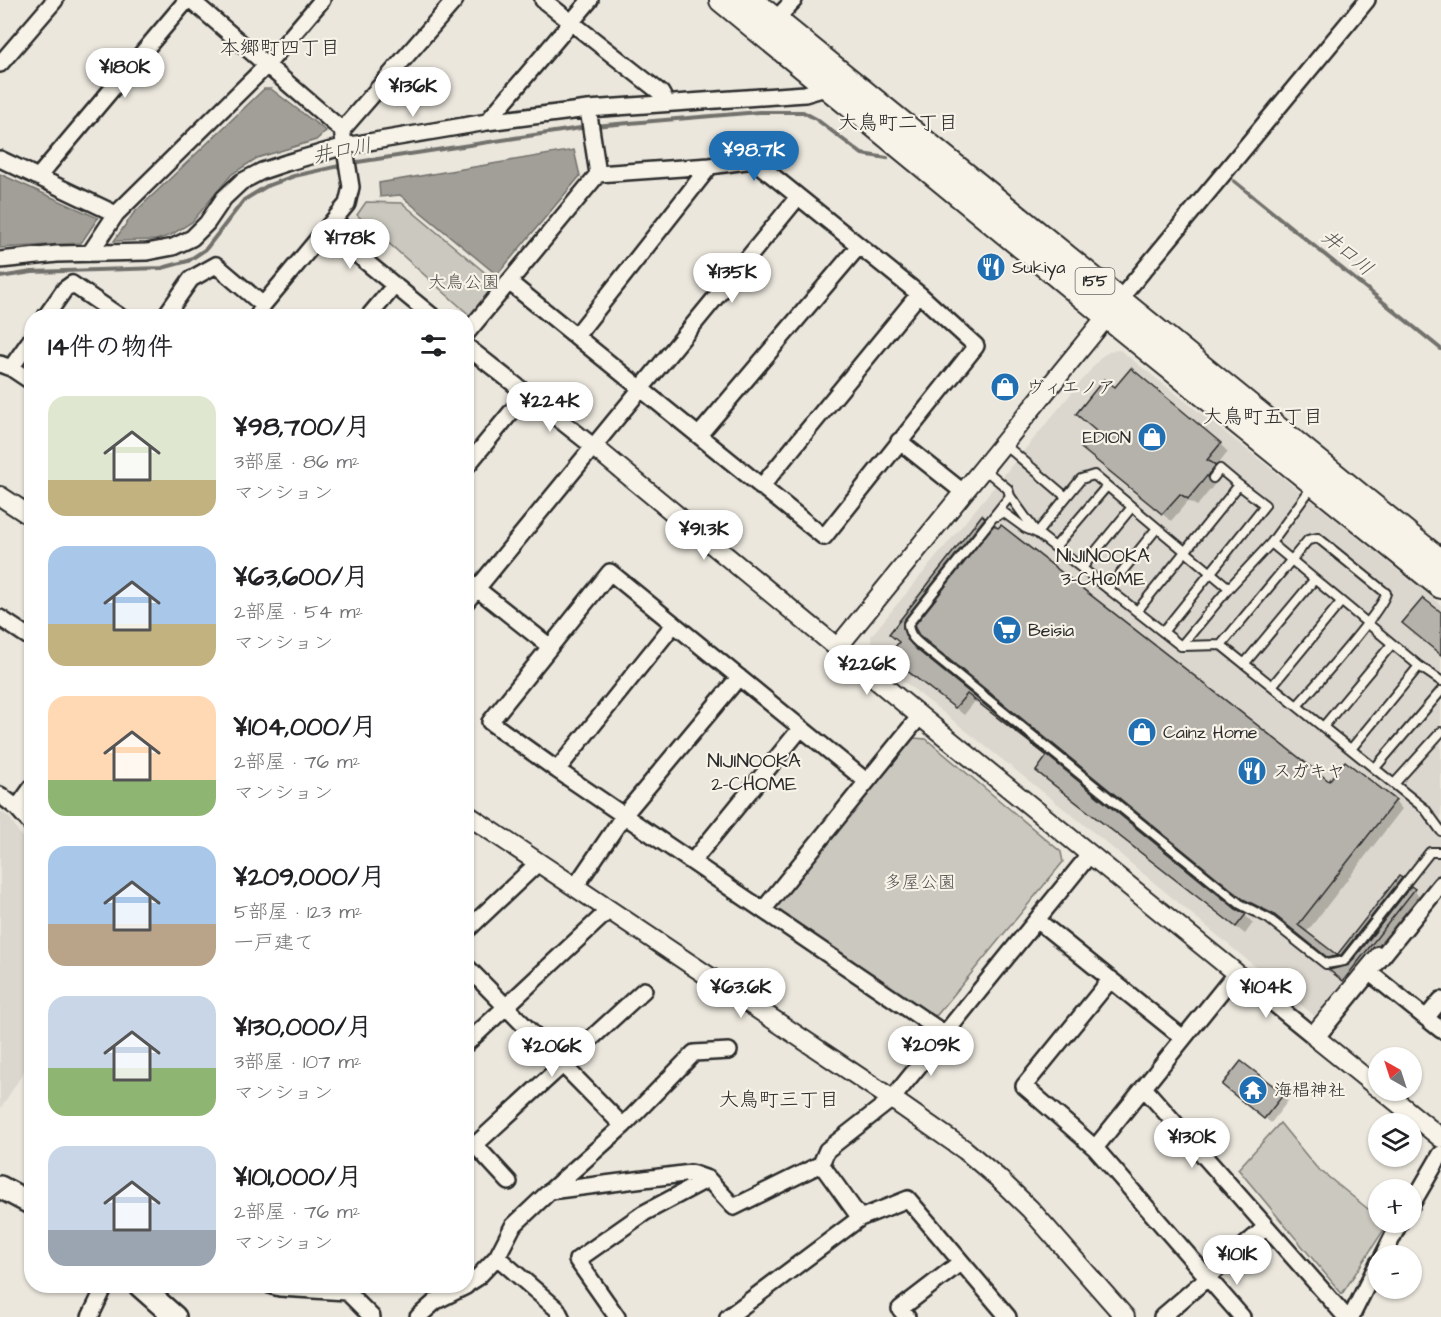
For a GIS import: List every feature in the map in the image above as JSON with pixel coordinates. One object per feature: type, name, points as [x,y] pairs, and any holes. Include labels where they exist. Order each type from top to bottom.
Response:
[{"type":"highway","name":"155","points":[[722,0],[829,87],[1441,562]]},
{"type":"highway","name":"155","points":[[750,0],[1315,483],[1441,586]]},
{"type":"main road","points":[[0,1187],[24,1200]]},
{"type":"main road","points":[[148,1293],[175,1317]]},
{"type":"street","points":[[0,64],[56,0]]},
{"type":"street","points":[[38,177],[189,0],[342,130],[351,187],[346,204],[262,309]]},
{"type":"street","points":[[90,253],[116,214],[266,66],[322,0]]},
{"type":"street","points":[[342,130],[455,0]]},
{"type":"street","points":[[543,0],[661,93],[666,102]]},
{"type":"street","points":[[487,122],[590,0]]},
{"type":"street","points":[[775,20],[794,0]]},
{"type":"street","points":[[837,648],[1367,0]]},
{"type":"street","points":[[0,260],[57,254],[147,252],[173,247],[192,238],[207,223],[224,198],[241,182],[262,171],[345,146],[487,122],[588,109],[805,94],[829,87]]},
{"type":"street","points":[[588,109],[598,174]]},
{"type":"street","points":[[0,159],[116,214]]},
{"type":"street","points":[[474,324],[598,174],[710,166],[753,160],[919,294],[976,346],[824,537],[509,282]]},
{"type":"street","points":[[576,336],[710,166]]},
{"type":"street","points":[[474,582],[594,447],[798,197]]},
{"type":"street","points":[[326,229],[424,309]]},
{"type":"street","points":[[699,435],[859,246]]},
{"type":"street","points":[[170,309],[191,279],[216,265],[258,309]]},
{"type":"street","points":[[51,309],[65,289],[72,284],[109,309]]},
{"type":"street","points":[[375,309],[395,285]]},
{"type":"street","points":[[761,487],[919,294]]},
{"type":"street","points":[[24,347],[6,366],[24,377]]},
{"type":"street","points":[[474,352],[594,447],[920,716],[1368,1080]]},
{"type":"street","points":[[474,457],[526,394]]},
{"type":"street","points":[[899,441],[963,492]]},
{"type":"street","points":[[0,495],[24,512]]},
{"type":"street","points":[[866,781],[610,572],[490,722],[556,770],[945,1034]]},
{"type":"street","points":[[474,586],[549,646]]},
{"type":"street","points":[[2,622],[24,634]]},
{"type":"street","points":[[556,770],[674,624]]},
{"type":"street","points":[[575,887],[624,815],[739,677]]},
{"type":"street","points":[[763,910],[920,716]]},
{"type":"street","points":[[692,862],[801,728]]},
{"type":"street","points":[[0,795],[24,816]]},
{"type":"street","points":[[17,808],[24,798]]},
{"type":"street","points":[[474,820],[965,1150],[1030,1209],[1125,1317]]},
{"type":"street","points":[[550,1191],[691,1173],[708,1179],[734,1207],[821,1164],[827,1150],[892,1099],[1090,854]]},
{"type":"street","points":[[474,923],[539,862]]},
{"type":"street","points":[[1312,1036],[1370,973],[1441,884]]},
{"type":"street","points":[[474,1036],[609,910]]},
{"type":"street","points":[[1037,920],[1184,1038]]},
{"type":"street","points":[[1095,1148],[1236,973]]},
{"type":"street","points":[[1370,973],[1441,1030]]},
{"type":"street","points":[[474,974],[623,1126]]},
{"type":"street","points":[[1111,979],[1024,1086],[1095,1148],[1242,1317]]},
{"type":"street","points":[[509,1182],[475,1145],[644,990]]},
{"type":"street","points":[[1426,1018],[1441,1000]]},
{"type":"street","points":[[474,1280],[497,1257],[513,1226],[623,1126],[694,1053],[729,1051]]},
{"type":"street","points":[[1144,1088],[1346,1317]]},
{"type":"street","points":[[1395,1101],[1441,1138]]},
{"type":"street","points":[[1422,1186],[1441,1154]]},
{"type":"street","points":[[821,1164],[860,1218]]},
{"type":"street","points":[[617,1317],[577,1260],[644,1213],[708,1179]]},
{"type":"street","points":[[728,1317],[860,1218],[908,1199],[1008,1317]]},
{"type":"street","points":[[1162,1317],[1266,1227]]},
{"type":"street","points":[[497,1257],[557,1309],[561,1317]]},
{"type":"street","points":[[907,1317],[900,1309],[961,1262]]},
{"type":"street","points":[[1351,1317],[1368,1283]]},
{"type":"street","points":[[90,1317],[102,1293]]},
{"type":"street","points":[[348,1293],[372,1317]]},
{"type":"street","points":[[418,1317],[436,1301],[452,1293]]},
{"type":"lane","points":[[1003,443],[1065,496]]},
{"type":"lane","points":[[983,467],[1008,489],[1010,496],[1037,533]]},
{"type":"lane","points":[[1163,632],[1265,505],[1220,469],[1213,478]]},
{"type":"lane","points":[[1037,533],[1081,479],[1094,475],[1229,588]]},
{"type":"lane","points":[[1181,646],[1229,588],[1271,543],[1315,483]]},
{"type":"lane","points":[[1137,611],[1239,484]]},
{"type":"lane","points":[[1055,547],[1107,486]]},
{"type":"lane","points":[[1010,496],[908,624],[913,639],[936,658],[1240,904],[1269,919],[1326,964],[1344,961],[1430,852],[1441,852]]},
{"type":"lane","points":[[1082,568],[1132,507]]},
{"type":"lane","points":[[993,518],[1003,512],[1025,528],[1037,533],[1181,646],[1221,645],[1425,809],[1441,831]]},
{"type":"lane","points":[[1108,589],[1157,528]]},
{"type":"lane","points":[[1221,645],[1308,540],[1318,538],[1386,593],[1385,600],[1298,706]]},
{"type":"lane","points":[[1271,543],[1419,666],[1441,681]]},
{"type":"lane","points":[[1245,663],[1314,580]]},
{"type":"lane","points":[[1272,686],[1341,602]]},
{"type":"lane","points":[[1323,727],[1392,644]]},
{"type":"lane","points":[[1351,749],[1419,666]]},
{"type":"lane","points":[[1376,768],[1441,691]]},
{"type":"lane","points":[[1394,783],[1441,732]]},
{"type":"lane","points":[[1312,1036],[1441,874]]},
{"type":"shaded area","points":[[264,89],[271,89],[326,131],[316,140],[257,158],[232,174],[192,222],[171,235],[156,240],[114,241],[133,214]]},
{"type":"shaded area","points":[[574,150],[580,176],[497,275],[400,195],[380,197],[379,183]]},
{"type":"shaded area","points":[[0,174],[98,218],[81,243],[0,248]]},
{"type":"shaded area","points":[[1120,350],[1441,605],[1441,873],[1324,1017],[1317,1018],[1092,831],[872,656],[871,636],[1102,356],[1111,351]]},
{"type":"shaded area","points":[[0,811],[10,818],[24,841],[24,1072],[0,1109]]},
{"type":"green space","name":"大鳥公園","points":[[366,202],[402,203],[501,286],[474,319],[474,309],[463,309],[357,215]]},
{"type":"green space","name":"多屋公園","points":[[914,738],[926,739],[1061,852],[1063,862],[937,1015],[931,1016],[777,912],[776,905]]},
{"type":"green space","points":[[1280,1123],[1316,1167],[1368,1209],[1368,1233],[1382,1233],[1374,1245],[1368,1245],[1368,1254],[1342,1294],[1238,1169]]},
{"type":"building","name":"EDION","points":[[1131,368],[1221,443],[1207,460],[1216,465],[1188,499],[1180,494],[1162,514],[1081,448],[1096,431],[1076,414],[1104,379],[1115,387]]},
{"type":"building","points":[[982,515],[985,518],[903,621],[907,639],[916,649],[1236,909],[1246,914],[1236,927],[1036,771],[1047,756],[967,694],[955,708],[888,656],[899,642],[889,634]]},
{"type":"building","name":"Cainz Home","points":[[994,525],[998,528],[1001,525],[1329,781],[1345,761],[1396,800],[1298,925],[1337,955],[1399,876],[1402,878],[1341,955],[1328,958],[1273,914],[1243,899],[919,635],[914,626]]},
{"type":"building","points":[[1423,598],[1441,612],[1441,655],[1402,623]]},
{"type":"building","points":[[1411,886],[1415,889],[1343,981],[1329,970],[1349,965]]},
{"type":"building","name":"海椙神社","points":[[1241,1061],[1284,1094],[1264,1119],[1222,1085]]},
{"type":"waterway","name":"井口川","points":[[594,126],[759,112],[803,112],[816,119],[862,154],[887,158]]},
{"type":"waterway","name":"井口川","points":[[351,163],[587,127]]},
{"type":"waterway","name":"井口川","points":[[0,277],[32,272],[162,268],[188,261],[206,249],[244,200],[267,186],[294,176],[344,165]]},
{"type":"waterway","name":"井口川","points":[[1234,181],[1441,349]]},
{"type":"place","name":"Sukiya","points":[[991,267]]},
{"type":"place","name":"ヴィエノア","points":[[1005,387]]},
{"type":"place","name":"EDION","points":[[1152,437]]},
{"type":"place","name":"Beisia","points":[[1007,630]]},
{"type":"place","name":"Cainz Home","points":[[1142,732]]},
{"type":"place","name":"スガキヤ","points":[[1252,771]]},
{"type":"place","name":"海椙神社","points":[[1253,1090]]},
{"type":"district","name":"本郷町四丁目","points":[[280,48]]},
{"type":"district","name":"大鳥町二丁目","points":[[898,123]]},
{"type":"district","name":"大鳥町五丁目","points":[[1263,417]]},
{"type":"district","name":"NIJINOOKA 3-CHOME","points":[[1103,568]]},
{"type":"district","name":"NIJINOOKA 2-CHOME","points":[[754,772]]},
{"type":"district","name":"大鳥町三丁目","points":[[779,1100]]}]
